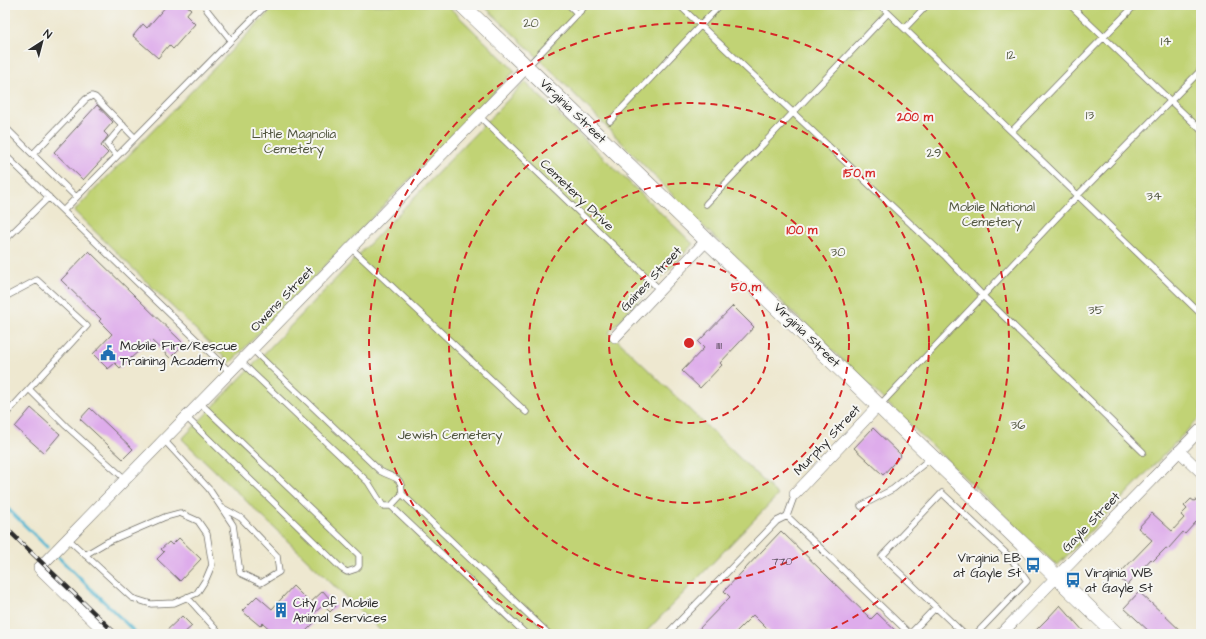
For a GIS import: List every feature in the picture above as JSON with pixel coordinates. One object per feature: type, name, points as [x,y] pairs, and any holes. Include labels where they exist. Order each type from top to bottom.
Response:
[{"type":"street","name":"Virginia Street","points":[[462,5],[1116,634]]},
{"type":"street","name":"Owens Street","points":[[107,634],[39,568],[527,67]]},
{"type":"street","name":"Gaines Street","points":[[615,337],[707,240]]},
{"type":"street","name":"Murphy Street","points":[[795,494],[879,405]]},
{"type":"street","name":"Gayle Street","points":[[1001,634],[1201,429]]},
{"type":"street","points":[[1179,451],[1201,472]]},
{"type":"lane","points":[[206,5],[207,10],[231,40]]},
{"type":"lane","points":[[63,211],[266,5]]},
{"type":"lane","points":[[568,5],[578,14]]},
{"type":"lane","points":[[527,67],[586,5]]},
{"type":"lane","points":[[679,5],[946,257],[983,296],[1143,452]]},
{"type":"lane","points":[[610,121],[720,5]]},
{"type":"lane","points":[[880,5],[1201,314]]},
{"type":"lane","points":[[905,28],[927,5]]},
{"type":"lane","points":[[1070,5],[1201,130]]},
{"type":"lane","points":[[1012,131],[1135,5]]},
{"type":"lane","points":[[706,204],[888,13]]},
{"type":"lane","points":[[879,405],[1078,195],[1201,70]]},
{"type":"lane","points":[[33,154],[86,99],[92,96],[95,97],[136,138]]},
{"type":"lane","name":"Cemetery Drive","points":[[479,116],[660,290]]},
{"type":"lane","points":[[118,156],[107,144],[123,125]]},
{"type":"lane","points":[[5,127],[76,198]]},
{"type":"lane","points":[[5,154],[230,372]]},
{"type":"lane","points":[[5,240],[48,197]]},
{"type":"lane","points":[[351,248],[526,412]]},
{"type":"lane","points":[[5,297],[37,280],[87,326],[5,415]]},
{"type":"lane","points":[[252,349],[380,471],[399,479],[402,484],[402,494],[391,506]]},
{"type":"lane","points":[[240,361],[368,482],[384,506],[391,506],[526,634]]},
{"type":"lane","points":[[29,389],[66,426],[125,479]]},
{"type":"lane","points":[[186,417],[342,569],[347,572],[356,569],[359,566],[359,555],[200,403]]},
{"type":"lane","points":[[164,440],[209,489],[233,524],[240,573],[261,583],[279,572],[277,556],[241,518],[223,508]]},
{"type":"lane","points":[[862,506],[893,489],[932,456]]},
{"type":"lane","points":[[964,634],[882,556],[942,493],[1009,556],[1027,581],[976,634]]},
{"type":"lane","points":[[402,494],[549,634]]},
{"type":"lane","points":[[667,634],[777,521],[787,516],[795,494]]},
{"type":"lane","points":[[67,538],[85,555],[132,598],[151,604],[174,603],[197,593],[206,579],[212,565],[207,534],[198,520],[180,513],[164,517],[107,542],[85,555]]},
{"type":"lane","points":[[787,516],[910,634],[936,607]]},
{"type":"lane","points":[[187,597],[220,634]]},
{"type":"green space","name":"Little Magnolia Cemetery","points":[[276,5],[447,5],[515,71],[230,363],[74,211]]},
{"type":"green space","name":"Mobile National Cemetery","points":[[483,5],[1201,5],[1201,416],[1057,566],[705,228],[553,72]]},
{"type":"green space","name":"Jewish Cemetery","points":[[525,82],[693,244],[609,332],[778,495],[644,634],[384,634],[182,439]]},
{"type":"building","points":[[167,5],[186,5],[191,9],[186,15],[195,24],[173,49],[169,45],[158,58],[133,36],[143,24],[147,28]]},
{"type":"building","points":[[97,105],[113,122],[104,132],[108,136],[101,146],[108,153],[83,180],[54,152]]},
{"type":"building","points":[[89,251],[184,344],[170,358],[151,340],[120,368],[115,363],[108,369],[93,354],[112,334],[99,321],[101,319],[61,280]]},
{"type":"building","points":[[733,306],[754,327],[720,363],[722,365],[700,388],[682,371],[704,348],[698,342]]},
{"type":"building","points":[[31,408],[60,434],[44,453],[15,427]]},
{"type":"building","points":[[90,408],[133,449],[123,459],[80,419]]},
{"type":"building","points":[[873,428],[901,455],[883,475],[854,448]]},
{"type":"building","points":[[1191,499],[1194,501],[1196,500],[1201,504],[1201,527],[1196,522],[1185,534],[1183,532],[1168,549],[1166,548],[1153,561],[1151,559],[1127,585],[1117,576],[1152,540],[1138,528],[1152,513],[1172,531],[1184,518],[1181,515],[1187,509],[1184,506]]},
{"type":"building","points":[[781,531],[871,619],[877,613],[899,634],[772,634],[753,615],[734,634],[694,634],[730,597],[724,591]]},
{"type":"building","points":[[179,538],[201,559],[180,581],[157,559],[164,552],[161,549],[169,542],[172,545]]},
{"type":"building","name":"City of Mobile Animal Services","points":[[293,586],[310,603],[323,591],[336,606],[330,612],[323,605],[309,618],[314,623],[303,634],[275,634],[263,623],[260,626],[242,611],[257,596],[272,609]]},
{"type":"building","points":[[1139,592],[1184,634],[1152,634],[1124,608]]},
{"type":"building","points":[[1060,605],[1086,634],[1032,634],[1047,619]]},
{"type":"building","points":[[182,616],[192,626],[183,634],[163,634]]},
{"type":"waterway","points":[[5,506],[47,547]]},
{"type":"waterway","points":[[58,557],[137,634]]},
{"type":"railway","points":[[5,527],[116,634]]},
{"type":"place","name":"Mobile Fire/Rescue Training Academy","points":[[108,353]]},
{"type":"place","name":"Virginia EB at Gayle St","points":[[1033,565]]},
{"type":"place","name":"Virginia WB at Gayle St","points":[[1073,580]]},
{"type":"place","name":"City of Mobile Animal Services","points":[[281,610]]},
{"type":"park label","name":"20","points":[[531,23]]},
{"type":"park label","name":"14","points":[[1166,41]]},
{"type":"park label","name":"12","points":[[1011,55]]},
{"type":"park label","name":"13","points":[[1090,115]]},
{"type":"park label","name":"29","points":[[934,153]]},
{"type":"park label","name":"34","points":[[1154,196]]},
{"type":"park label","name":"30","points":[[838,252]]},
{"type":"park label","name":"35","points":[[1096,310]]},
{"type":"park label","name":"36","points":[[1018,425]]}]
